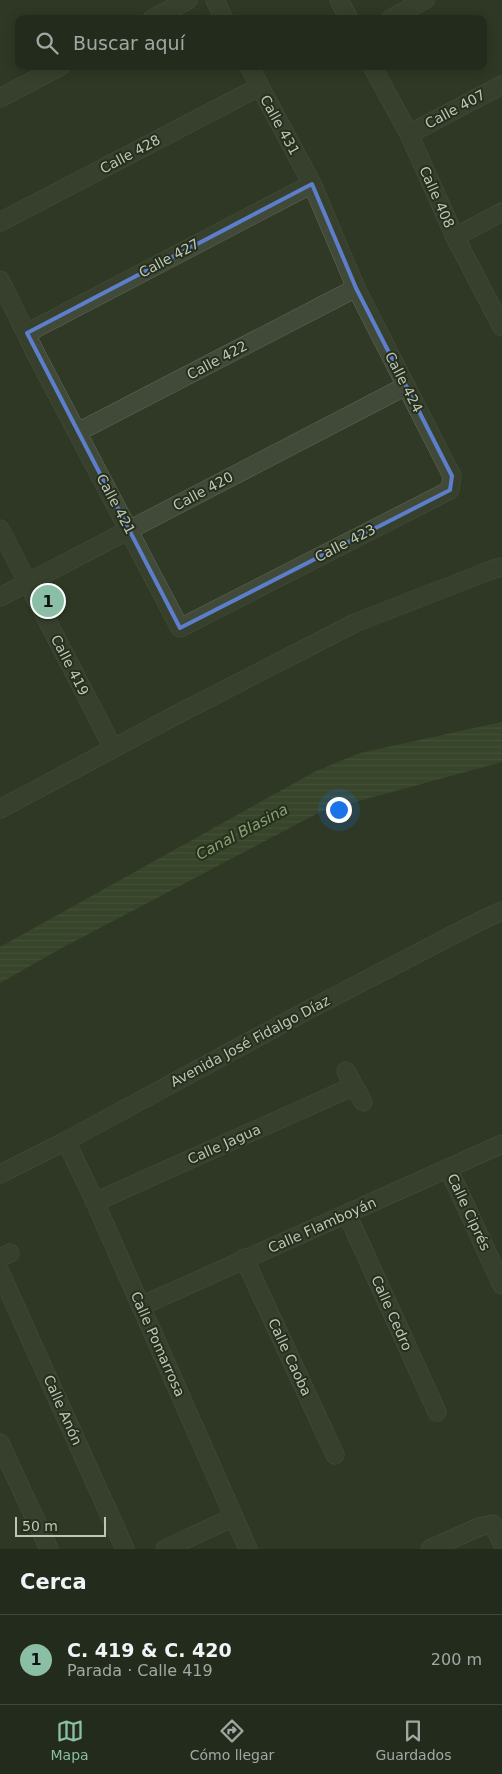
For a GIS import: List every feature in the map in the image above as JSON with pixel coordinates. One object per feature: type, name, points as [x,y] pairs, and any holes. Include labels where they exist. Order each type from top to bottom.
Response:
[{"type":"street","points":[[160,15],[188,0]]},
{"type":"street","points":[[215,0],[222,15]]},
{"type":"street","points":[[339,0],[347,15]]},
{"type":"street","points":[[397,15],[425,0]]},
{"type":"street","points":[[0,98],[52,70]]},
{"type":"street","name":"Calle 431","points":[[250,70],[312,184],[356,288]]},
{"type":"street","name":"Calle 408","points":[[374,70],[409,134],[455,237],[502,328]]},
{"type":"street","name":"Calle 407","points":[[409,134],[502,85]]},
{"type":"street","name":"Calle 428","points":[[0,222],[259,87]]},
{"type":"street","name":"Calle 427","points":[[27,333],[312,184]]},
{"type":"street","points":[[455,237],[502,212]]},
{"type":"street","name":"Calle 421","points":[[0,280],[37,356],[180,628],[227,603]]},
{"type":"street","name":"Calle 424","points":[[356,288],[452,476]]},
{"type":"street","name":"Calle 422","points":[[78,432],[356,288]]},
{"type":"street","name":"Calle 420","points":[[0,597],[406,386]]},
{"type":"street","name":"Calle 423","points":[[227,603],[450,490],[452,476]]},
{"type":"street","name":"Calle 419","points":[[0,529],[113,748]]},
{"type":"street","points":[[0,809],[113,748],[355,623],[491,570],[502,568]]},
{"type":"street","name":"Avenida José Fidalgo Díaz","points":[[0,1174],[66,1141],[308,1010],[502,911]]},
{"type":"street","name":"Calle Jagua","points":[[95,1202],[350,1078],[364,1102]]},
{"type":"street","name":"Calle Pomarrosa","points":[[66,1141],[95,1202],[248,1549]]},
{"type":"street","name":"Calle Flamboyán","points":[[141,1306],[244,1258],[502,1144]]},
{"type":"street","name":"Calle Ciprés","points":[[448,1168],[502,1284]]},
{"type":"street","name":"Calle Cedro","points":[[347,1214],[437,1412]]},
{"type":"street","name":"Calle Caoba","points":[[244,1258],[335,1455]]},
{"type":"street","name":"Calle Anón","points":[[0,1272],[125,1549]]},
{"type":"street","points":[[2,1450],[49,1549]]},
{"type":"street","points":[[165,1549],[234,1517]]},
{"type":"street","points":[[430,1549],[479,1527],[493,1524],[502,1543]]},
{"type":"highlighted area","points":[[312,184],[356,288],[452,476],[450,490],[180,628],[27,333]]},
{"type":"water","name":"Canal Blasina","points":[[502,722],[502,762],[322,811],[60,949],[0,983],[0,947],[316,771],[360,753]]},
{"type":"place","name":"C. 419 & C. 420","points":[[48,601]]}]
